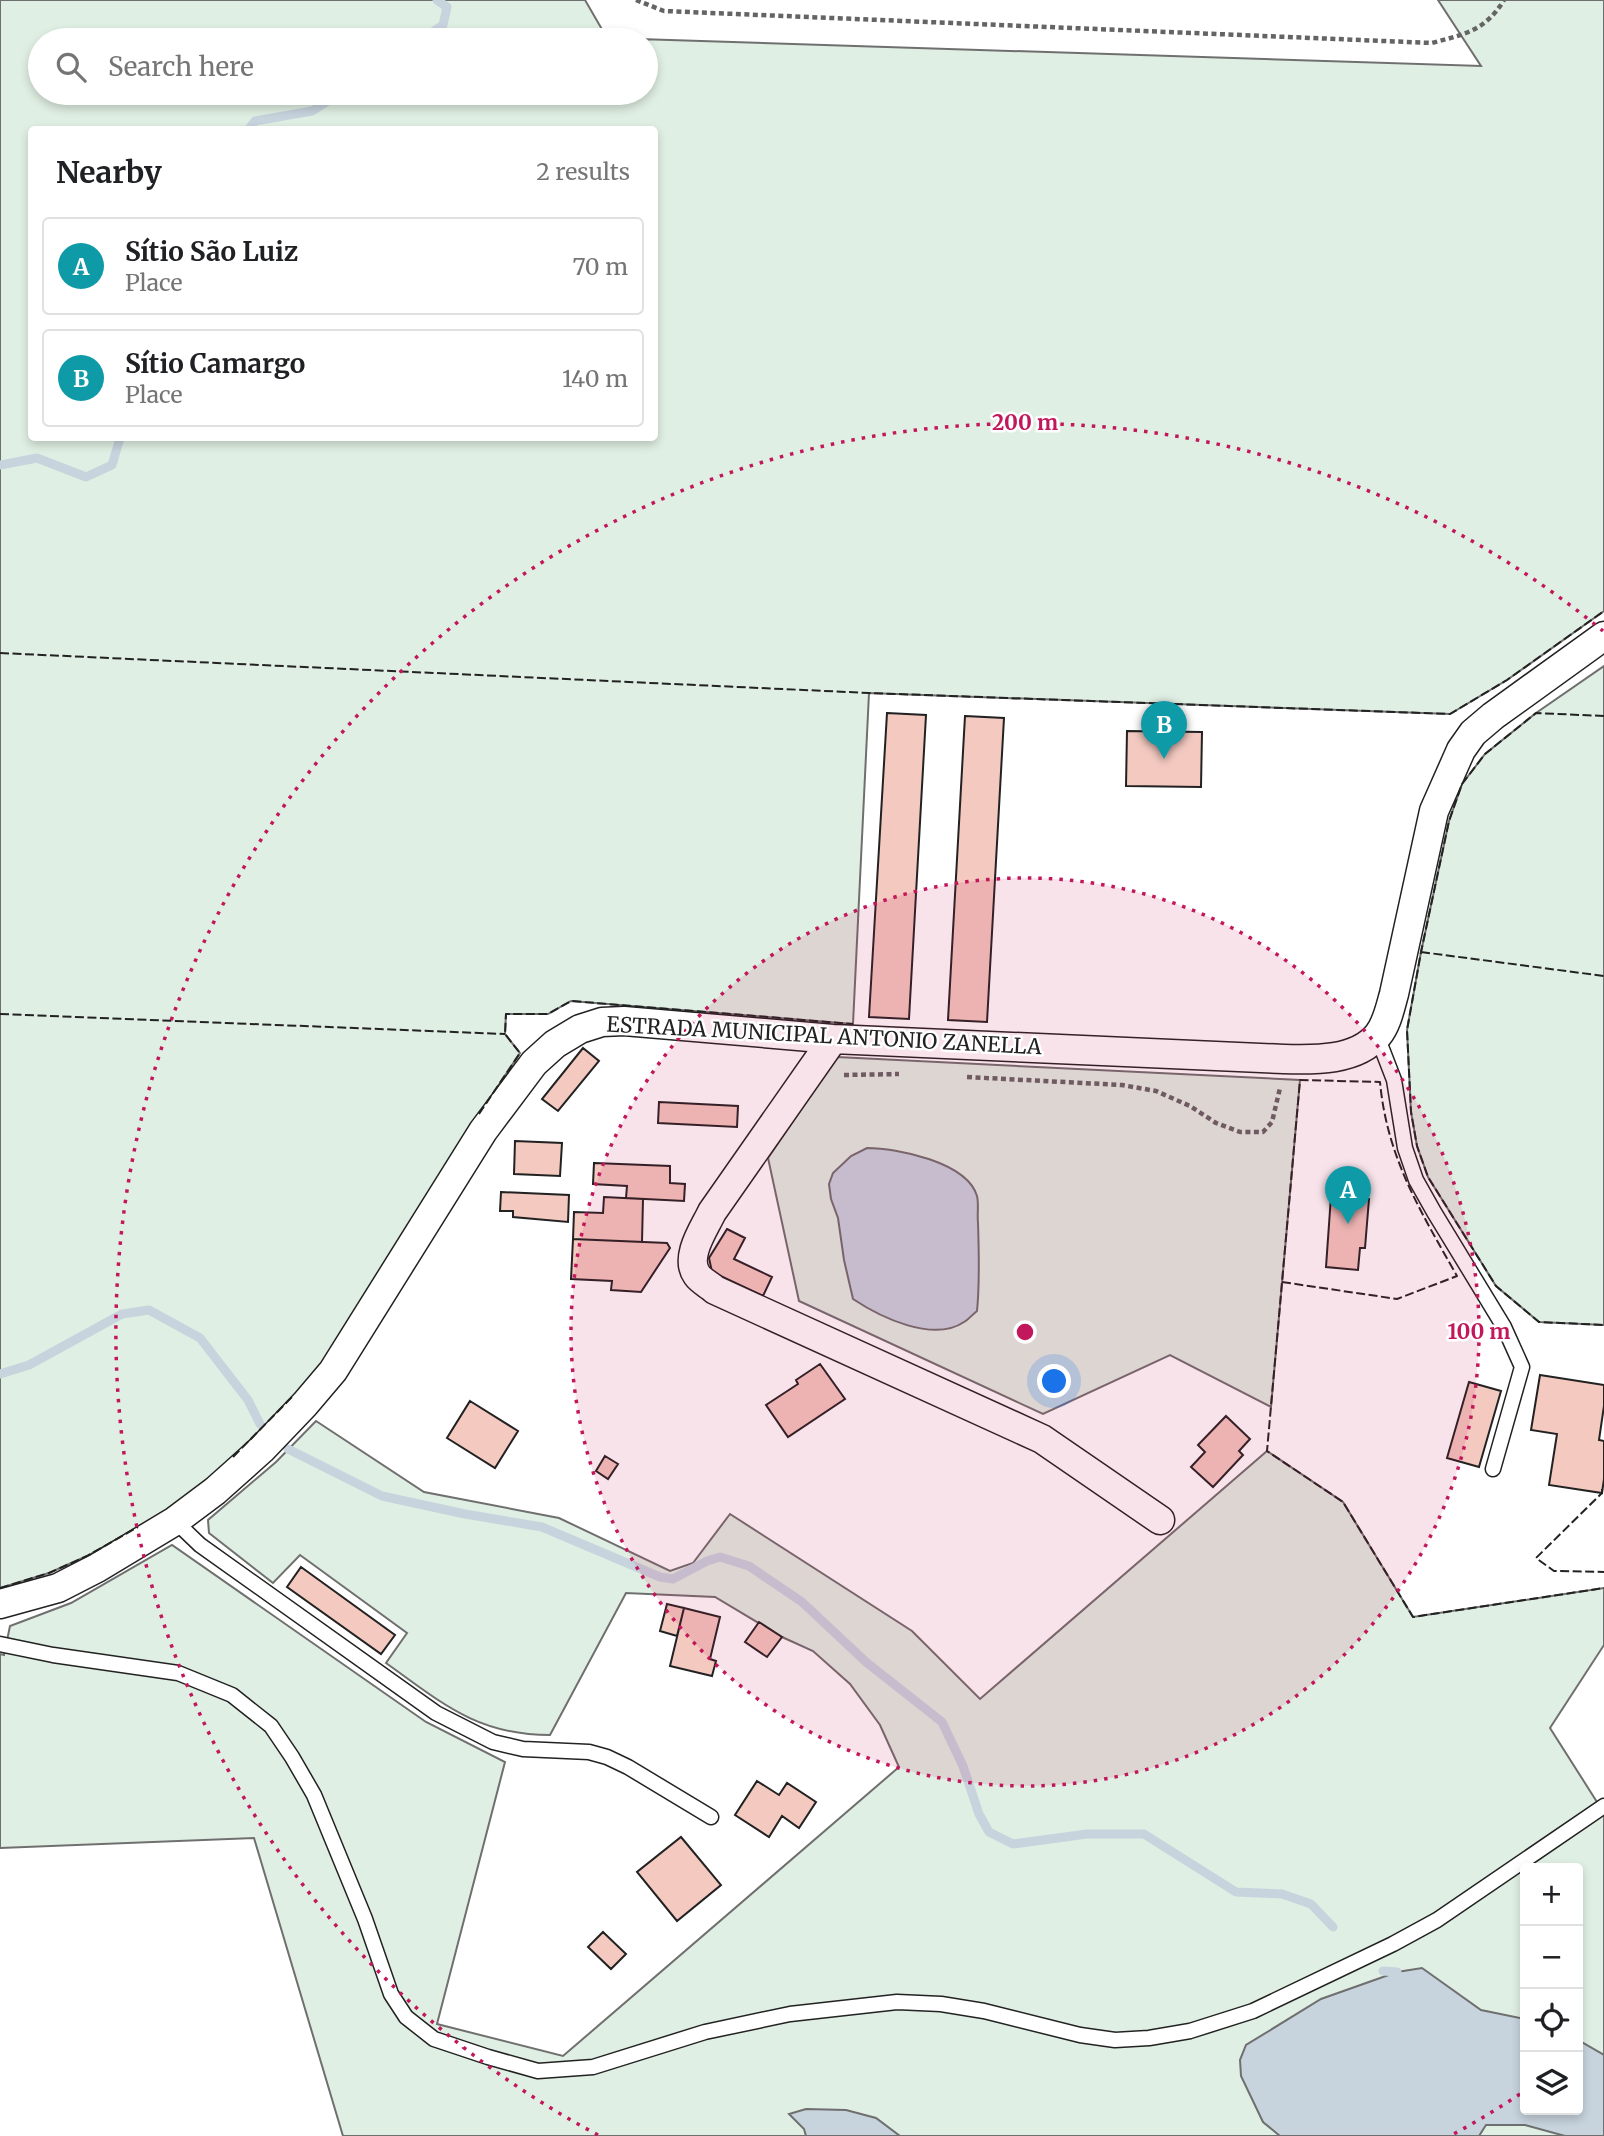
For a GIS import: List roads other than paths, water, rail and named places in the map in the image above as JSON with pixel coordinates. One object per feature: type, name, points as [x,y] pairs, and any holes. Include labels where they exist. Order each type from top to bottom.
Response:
[{"type":"street","points":[[1377,1036],[1386,1020],[1394,994],[1434,811],[1461,750],[1473,733],[1493,716],[1604,636]]},
{"type":"street","name":"ESTRADA MUNICIPAL ANTONIO ZANELLA","points":[[0,1604],[58,1588],[97,1568],[175,1521],[215,1491],[262,1449],[332,1371],[483,1131],[534,1063],[555,1044],[580,1029],[602,1022],[624,1021],[832,1039],[1315,1060],[1339,1057],[1360,1048],[1377,1036]]},
{"type":"street","points":[[832,1039],[712,1212],[692,1261],[697,1275],[715,1290],[1042,1439],[1160,1520]]},
{"type":"lane","points":[[1377,1036],[1394,1080],[1405,1148],[1416,1180],[1504,1327],[1521,1367],[1493,1469]]},
{"type":"lane","points":[[175,1521],[200,1545],[436,1713],[493,1742],[523,1749],[589,1752],[607,1757],[712,1817]]},
{"type":"lane","points":[[0,1644],[53,1656],[178,1673],[232,1695],[271,1726],[314,1795],[365,1919],[391,1994],[406,2017],[435,2039],[538,2071],[593,2067],[705,2032],[790,2014],[897,2002],[940,2004],[984,2011],[1080,2035],[1115,2040],[1190,2031],[1253,2011],[1393,1944],[1437,1920],[1604,1806]]},
{"type":"waterway","points":[[437,0],[447,7],[443,25],[439,28]]},
{"type":"waterway","points":[[251,126],[255,121],[312,111],[322,105]]},
{"type":"waterway","points":[[0,465],[37,458],[86,477],[112,465],[119,441]]},
{"type":"waterway","points":[[0,1374],[29,1365],[122,1314],[149,1310],[200,1338],[248,1400],[260,1424]]},
{"type":"waterway","points":[[288,1449],[382,1496],[542,1527],[660,1577],[673,1579],[720,1557],[749,1566],[802,1602],[866,1662],[942,1722],[963,1766],[979,1814],[989,1832],[1013,1844],[1087,1834],[1144,1834],[1236,1892],[1282,1894],[1311,1904],[1333,1927]]},
{"type":"waterway","points":[[1383,1971],[1397,1972],[1397,1984]]},
{"type":"place","name":"Sítio Camargo","points":[[1164,759]]},
{"type":"place","name":"Sítio São Luiz","points":[[1348,1224]]}]
